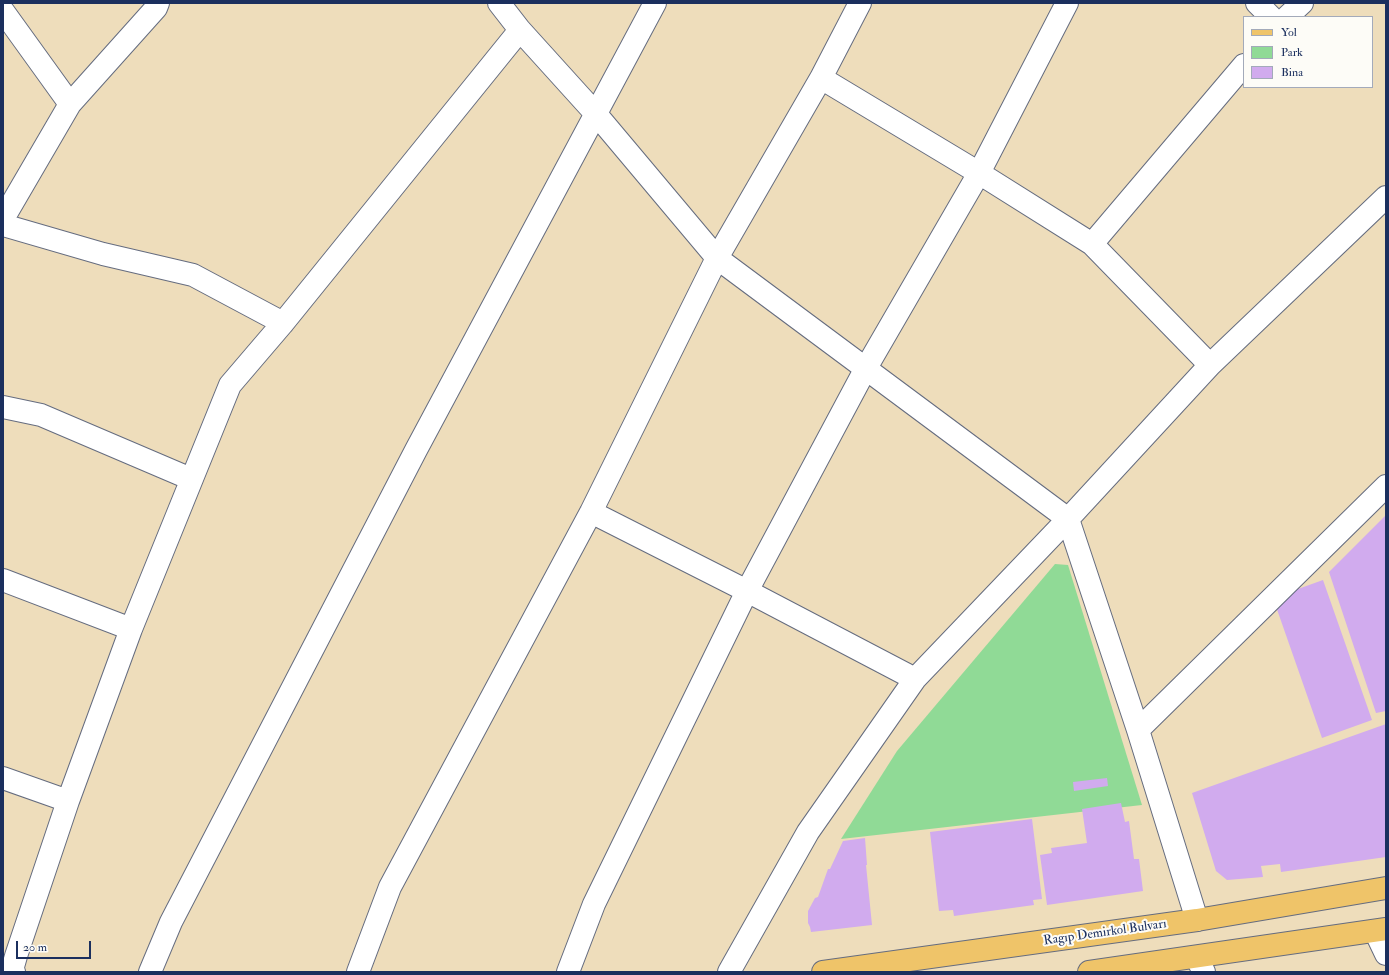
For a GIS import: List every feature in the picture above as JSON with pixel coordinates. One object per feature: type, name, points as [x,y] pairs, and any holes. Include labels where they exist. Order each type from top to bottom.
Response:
[{"type":"main road","name":"Ragıp Demirkol Bulvarı","points":[[824,972],[1197,920],[1386,888]]},
{"type":"main road","points":[[1089,972],[1200,964],[1381,930]]},
{"type":"street","points":[[3,219],[70,104],[156,8],[158,3]]},
{"type":"street","points":[[499,3],[520,30],[596,114],[717,258],[1068,519],[1138,730],[1197,920]]},
{"type":"street","points":[[150,972],[175,915],[416,450],[655,3]]},
{"type":"street","points":[[358,972],[390,887],[591,512],[717,258],[821,78],[860,3]]},
{"type":"street","points":[[568,972],[594,904],[747,591],[866,368],[980,173],[1067,3]]},
{"type":"street","points":[[1257,3],[1270,16]]},
{"type":"street","points":[[1288,16],[1302,3]]},
{"type":"street","points":[[3,11],[70,104]]},
{"type":"street","points":[[14,972],[12,970],[16,956],[68,801],[130,628],[230,385],[520,30]]},
{"type":"street","points":[[1092,244],[1243,66]]},
{"type":"street","points":[[821,78],[980,173],[1092,244],[1210,366]]},
{"type":"street","points":[[729,972],[808,832],[915,680],[1068,519],[1210,366],[1386,196]]},
{"type":"street","points":[[3,225],[103,254],[193,275],[282,323]]},
{"type":"street","points":[[3,407],[41,415],[191,479]]},
{"type":"street","points":[[1138,730],[1386,486]]},
{"type":"street","points":[[591,512],[747,591],[915,680]]},
{"type":"street","points":[[3,580],[130,628]]},
{"type":"street","points":[[3,778],[68,801]]},
{"type":"street","points":[[1381,930],[1386,954]]},
{"type":"green space","points":[[1055,564],[1068,565],[1142,805],[841,839],[897,751]]},
{"type":"building","points":[[1386,515],[1386,711],[1376,713],[1329,572]]},
{"type":"building","points":[[1323,580],[1372,720],[1322,738],[1273,598]]},
{"type":"building","points":[[1386,724],[1386,857],[1281,872],[1280,864],[1261,866],[1263,877],[1227,880],[1216,871],[1192,793]]},
{"type":"building","points":[[1107,778],[1108,786],[1074,791],[1073,782]]},
{"type":"building","points":[[1121,803],[1125,822],[1129,821],[1134,859],[1139,859],[1143,891],[1047,905],[1040,855],[1052,853],[1051,848],[1087,843],[1082,809]]},
{"type":"building","points":[[1032,819],[1042,899],[1033,900],[1034,905],[954,916],[953,910],[939,911],[930,832]]},
{"type":"building","points":[[865,838],[872,925],[811,932],[808,923],[808,911],[815,898],[818,897],[828,869],[830,869],[843,841]]}]
